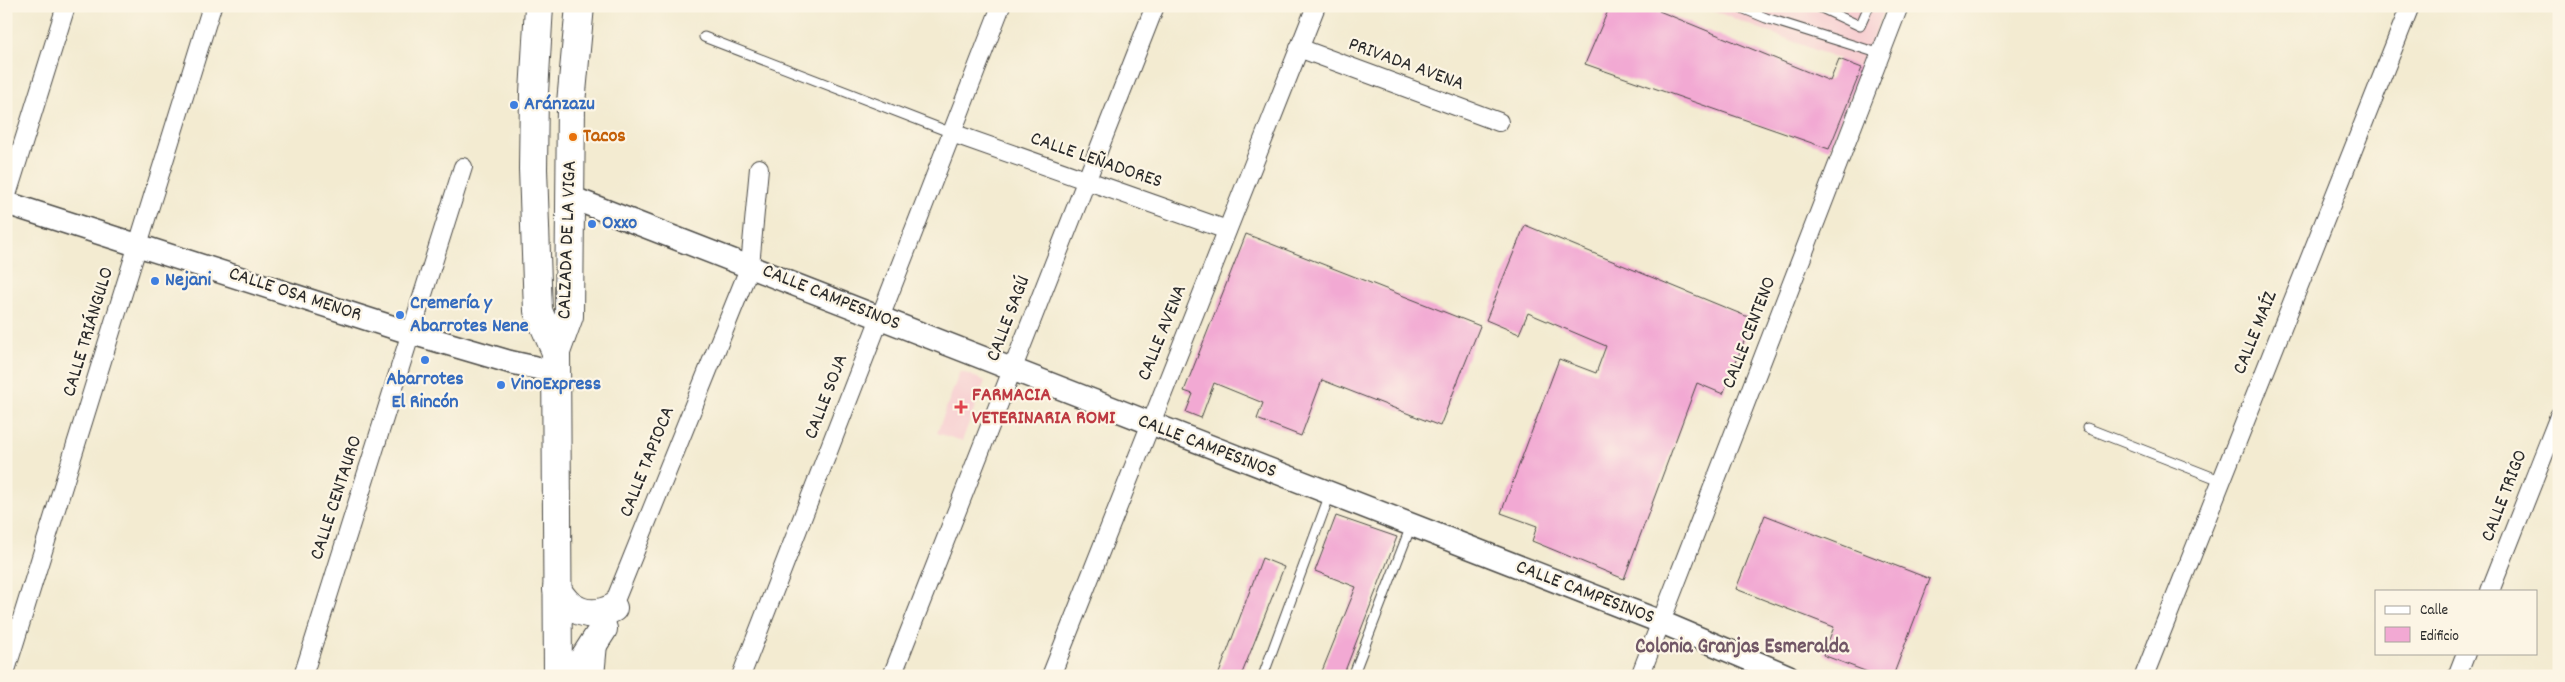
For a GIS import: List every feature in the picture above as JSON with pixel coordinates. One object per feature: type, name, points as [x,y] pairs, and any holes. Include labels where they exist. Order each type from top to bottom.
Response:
[{"type":"main road","name":"CALZADA DE LA VIGA","points":[[540,6],[534,93],[533,169],[538,311],[556,362]]},
{"type":"main road","name":"CALZADA DE LA VIGA","points":[[558,676],[556,362],[569,316],[571,103],[580,6]]},
{"type":"main road","points":[[557,589],[567,604],[584,613],[599,614],[608,619],[583,660],[569,676]]},
{"type":"street","points":[[6,198],[66,6]]},
{"type":"street","name":"CALLE TRIÁNGULO","points":[[6,670],[212,6]]},
{"type":"street","name":"CALLE SOJA","points":[[741,676],[1001,6]]},
{"type":"street","name":"CALLE SAGÚ","points":[[892,676],[1155,6]]},
{"type":"street","name":"CALLE AVENA","points":[[1051,676],[1316,6]]},
{"type":"street","name":"CALLE CENTENO","points":[[1640,676],[1899,6]]},
{"type":"street","name":"CALLE MAÍZ","points":[[2144,676],[2220,480],[2410,6]]},
{"type":"street","name":"PRIVADA AVENA","points":[[1299,48],[1499,122]]},
{"type":"street","name":"CALLE LEÑADORES","points":[[952,133],[1227,230]]},
{"type":"street","name":"CALLE CENTAURO","points":[[302,676],[463,168]]},
{"type":"street","name":"CALLE TAPIOCA","points":[[595,676],[596,655],[608,619],[750,266],[759,168]]},
{"type":"street","name":"CALLE CAMPESINOS","points":[[570,197],[1661,622],[1788,676]]},
{"type":"street","name":"CALLE OSA MENOR","points":[[6,203],[411,333],[510,362],[556,362]]},
{"type":"street","name":"CALLE TRIGO","points":[[2490,590],[2559,416]]},
{"type":"street","points":[[2457,676],[2466,654]]},
{"type":"lane","points":[[1738,6],[1766,18],[1880,54]]},
{"type":"lane","points":[[1817,6],[1860,26],[1869,6]]},
{"type":"lane","points":[[704,37],[952,133]]},
{"type":"lane","points":[[2086,428],[2220,480]]},
{"type":"lane","points":[[1263,676],[1330,494]]},
{"type":"lane","points":[[1353,676],[1411,526]]},
{"type":"shaded area","points":[[1701,6],[1886,6],[1862,68]]},
{"type":"shaded area","name":"FARMACIA VETERINARIA ROMI","points":[[960,371],[985,381],[962,441],[937,433]]},
{"type":"building","points":[[1610,6],[1661,6],[1659,11],[1830,81],[1839,59],[1862,68],[1829,149],[1585,64]]},
{"type":"building","points":[[1525,225],[1753,319],[1723,394],[1697,383],[1624,579],[1532,541],[1537,526],[1501,513],[1559,359],[1596,373],[1606,346],[1528,313],[1519,334],[1486,320]]},
{"type":"building","points":[[1246,234],[1480,326],[1440,426],[1322,380],[1301,436],[1257,419],[1263,403],[1214,383],[1201,418],[1186,412],[1193,394],[1184,391]]},
{"type":"building","points":[[1765,515],[1930,579],[1893,676],[1878,676],[1823,655],[1834,627],[1736,589]]},
{"type":"building","points":[[1336,516],[1397,537],[1343,676],[1320,676],[1356,587],[1315,571]]},
{"type":"building","points":[[1262,558],[1284,567],[1241,676],[1218,676]]},
{"type":"place","name":"Aránzazu","points":[[514,105]]},
{"type":"place","name":"Tacos","points":[[573,137]]},
{"type":"place","name":"Oxxo","points":[[592,224]]},
{"type":"place","name":"Nejani","points":[[155,281]]},
{"type":"place","name":"Cremería y Abarrotes Nene","points":[[400,315]]},
{"type":"place","name":"Abarrotes El Rincón","points":[[425,360]]},
{"type":"place","name":"VinoExpress","points":[[501,385]]},
{"type":"place","name":"FARMACIA VETERINARIA ROMI","points":[[961,407]]},
{"type":"district","name":"Colonia Granjas Esmeralda","points":[[1742,648]]}]
